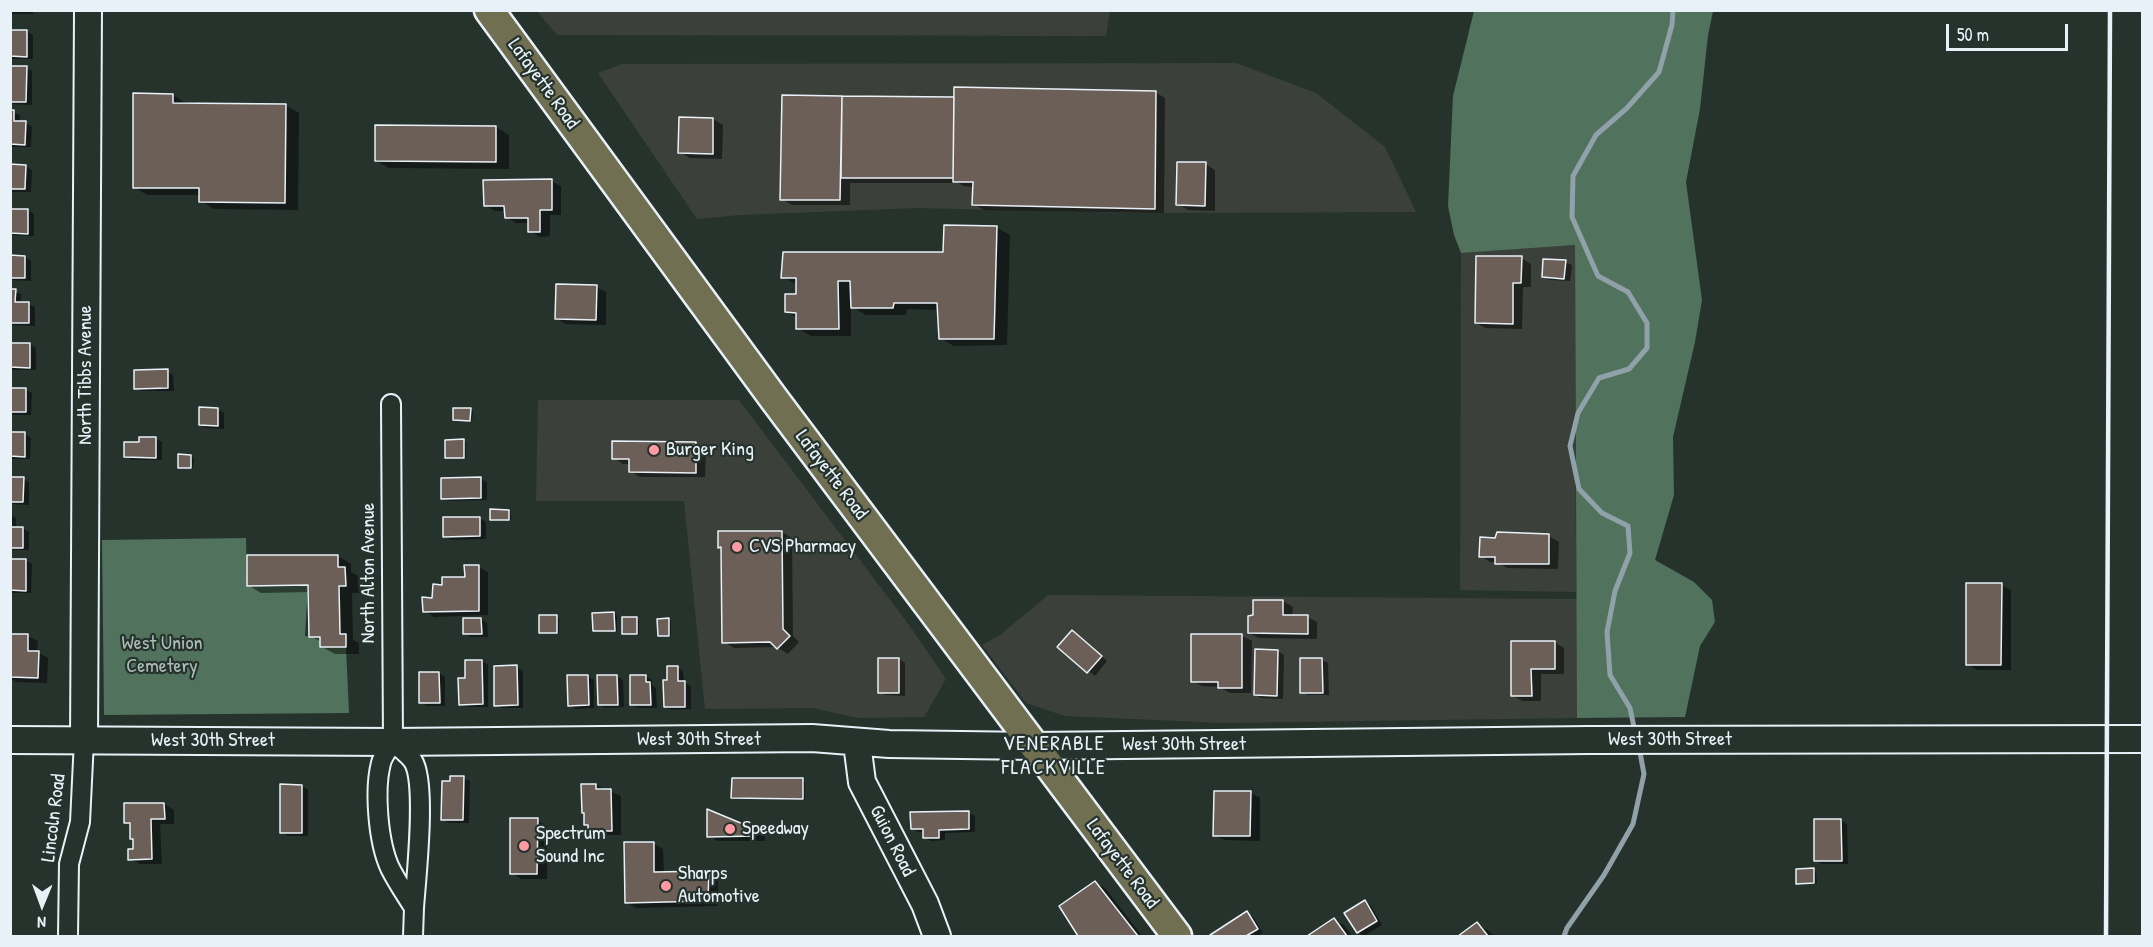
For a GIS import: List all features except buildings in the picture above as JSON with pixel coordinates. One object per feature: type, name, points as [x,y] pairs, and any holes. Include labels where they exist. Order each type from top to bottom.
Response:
[{"type":"main road","name":"North Tibbs Avenue","points":[[84,740],[88,10]]},
{"type":"main road","name":"Lafayette Road","points":[[489,10],[774,399],[1177,936]]},
{"type":"main road","name":"West 30th Street","points":[[10,740],[393,742],[812,738],[857,743],[1034,746],[1589,740],[2142,739]]},
{"type":"main road","name":"Guion Road","points":[[857,743],[862,782],[925,904],[937,936]]},
{"type":"street","name":"North Alton Avenue","points":[[391,404],[393,742],[381,766],[378,812],[390,868],[414,908]]},
{"type":"street","name":"Lincoln Road","points":[[68,936],[69,864],[80,822],[84,740]]},
{"type":"street","points":[[393,742],[412,760],[419,782],[419,833],[413,936]]},
{"type":"shaded area","points":[[537,11],[1110,11],[1106,36],[557,35]]},
{"type":"shaded area","points":[[1236,63],[1316,93],[1385,147],[1416,212],[1139,213],[917,208],[740,215],[697,219],[598,73],[622,64]]},
{"type":"shaded area","points":[[1575,245],[1576,592],[1460,590],[1461,253]]},
{"type":"shaded area","points":[[538,400],[739,400],[909,625],[946,679],[924,717],[858,718],[813,708],[705,709],[684,501],[536,501]]},
{"type":"shaded area","points":[[1048,595],[1577,599],[1577,718],[1224,723],[1065,716],[1026,703],[982,645],[1000,635]]},
{"type":"green space","points":[[1474,11],[1713,11],[1708,35],[1700,109],[1686,182],[1702,300],[1695,342],[1673,437],[1674,495],[1655,560],[1694,582],[1712,600],[1715,622],[1700,646],[1685,717],[1577,718],[1575,245],[1461,253],[1454,235],[1448,206],[1453,96]]},
{"type":"green space","name":"West Union Cemetery","points":[[246,538],[247,586],[308,585],[305,636],[320,637],[321,647],[346,647],[349,713],[104,715],[102,540]]},
{"type":"waterway","points":[[1635,732],[1630,708],[1610,675],[1607,632],[1615,591],[1630,553],[1628,526],[1602,513],[1579,489],[1570,446],[1578,413],[1599,378],[1629,369],[1647,348],[1647,323],[1628,292],[1598,276],[1572,217],[1573,176],[1596,135],[1627,108],[1659,72],[1672,25],[1673,10]]},
{"type":"waterway","points":[[1564,936],[1567,928],[1604,875],[1633,824],[1644,774],[1639,747]]},
{"type":"railway","points":[[2106,936],[2110,10]]},
{"type":"place","name":"Burger King","points":[[654,450]]},
{"type":"place","name":"CVS Pharmacy","points":[[737,547]]},
{"type":"place","name":"Speedway","points":[[730,829]]},
{"type":"place","name":"Spectrum Sound Inc","points":[[524,846]]},
{"type":"place","name":"Sharps Automotive","points":[[666,886]]},
{"type":"district","name":"VENERABLE FLACKVILLE","points":[[1054,756]]}]
